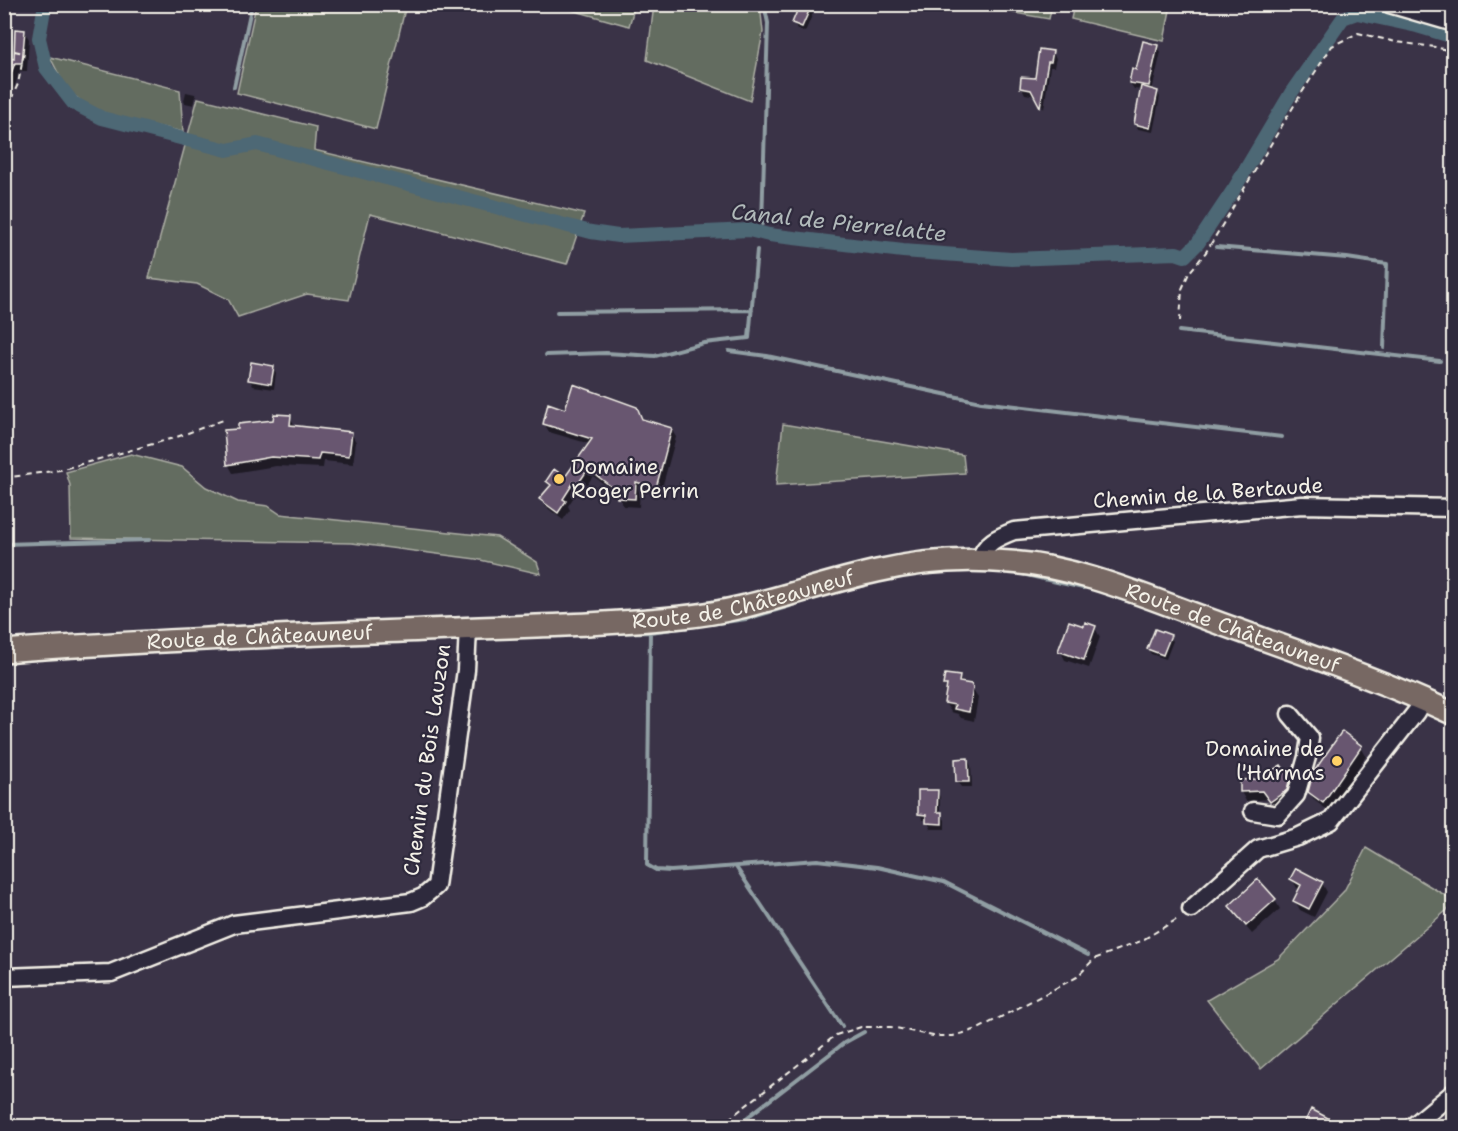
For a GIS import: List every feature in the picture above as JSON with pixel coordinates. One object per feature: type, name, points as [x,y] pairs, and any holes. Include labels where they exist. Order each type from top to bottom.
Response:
[{"type":"main road","name":"Route de Châteauneuf","points":[[4,651],[227,638],[606,623],[715,613],[879,570],[913,564],[980,560],[1043,566],[1105,582],[1377,681],[1424,699],[1454,714]]},
{"type":"street","points":[[1389,4],[1454,23]]},
{"type":"street","name":"Chemin de la Bertaude","points":[[980,560],[982,552],[991,542],[1014,531],[1302,505],[1454,508]]},
{"type":"street","name":"Chemin du Bois Lauzon","points":[[4,977],[111,973],[234,924],[411,902],[423,897],[436,886],[466,670],[468,628]]},
{"type":"street","points":[[1191,909],[1258,849],[1298,837],[1331,821],[1424,699]]},
{"type":"street","points":[[1253,811],[1278,815],[1296,795],[1310,738],[1290,714]]},
{"type":"street","points":[[1413,1126],[1454,1092]]},
{"type":"path","points":[[1180,321],[1182,289],[1189,273],[1212,242],[1332,46],[1358,33],[1454,52]]},
{"type":"path","points":[[4,49],[24,53],[18,84],[4,115]]},
{"type":"path","points":[[4,478],[60,470],[174,438],[226,419]]},
{"type":"path","points":[[720,1126],[836,1035],[861,1027],[891,1027],[933,1036],[953,1036],[978,1029],[1077,977],[1094,959],[1141,941],[1191,909]]},
{"type":"green space","points":[[1074,4],[1171,5],[1164,41],[1071,19]]},
{"type":"green space","points":[[256,5],[406,5],[376,129],[237,93]]},
{"type":"green space","points":[[554,5],[635,5],[629,26]]},
{"type":"green space","points":[[654,5],[760,5],[763,32],[750,101],[647,60]]},
{"type":"green space","points":[[970,5],[1052,5],[1049,19]]},
{"type":"green space","points":[[50,57],[180,90],[183,132],[130,120],[91,107],[70,91]]},
{"type":"green space","points":[[198,98],[316,127],[314,150],[584,214],[567,264],[370,214],[349,300],[307,294],[238,317],[228,299],[197,284],[149,278]]},
{"type":"green space","points":[[783,424],[963,455],[965,473],[776,485]]},
{"type":"green space","points":[[131,454],[182,467],[206,487],[238,502],[268,506],[280,514],[497,537],[537,562],[541,574],[476,559],[352,543],[71,538],[70,485],[66,472]]},
{"type":"green space","points":[[1366,848],[1453,900],[1453,905],[1261,1069],[1207,1000],[1278,959],[1344,891]]},
{"type":"building","points":[[800,4],[812,4],[802,27],[792,23]]},
{"type":"building","points":[[15,29],[25,30],[22,63],[15,63],[5,89],[4,56],[14,59]]},
{"type":"building","points":[[1143,41],[1158,45],[1149,86],[1129,83],[1132,68],[1136,70]]},
{"type":"building","points":[[1039,49],[1053,51],[1051,62],[1048,62],[1040,107],[1031,90],[1020,88],[1021,77],[1035,78]]},
{"type":"building","points":[[1141,86],[1158,91],[1150,128],[1134,124]]},
{"type":"building","points":[[251,362],[274,366],[271,384],[248,380]]},
{"type":"building","points":[[573,384],[637,407],[642,419],[672,428],[656,488],[636,482],[635,499],[617,498],[617,491],[588,469],[578,484],[574,482],[563,499],[566,501],[558,513],[539,499],[551,485],[546,481],[554,469],[565,477],[592,439],[543,424],[548,403],[565,409]]},
{"type":"building","points":[[274,414],[291,415],[290,425],[352,432],[349,456],[320,453],[318,460],[271,457],[227,465],[224,430],[238,429],[238,424],[273,420]]},
{"type":"building","points":[[1069,621],[1084,626],[1085,622],[1096,626],[1084,660],[1058,651]]},
{"type":"building","points":[[1155,629],[1171,635],[1163,655],[1147,649]]},
{"type":"building","points":[[945,674],[960,676],[959,682],[971,684],[973,688],[969,712],[954,709],[955,705],[944,703],[947,685],[943,685]]},
{"type":"building","name":"Domaine de l'Harmas","points":[[1342,731],[1362,746],[1323,803],[1308,792],[1313,773]]},
{"type":"building","points":[[968,758],[969,782],[956,782],[955,759]]},
{"type":"building","points":[[1281,765],[1290,777],[1287,790],[1270,802],[1262,791],[1240,792],[1240,780],[1258,779]]},
{"type":"building","points":[[918,790],[938,790],[937,812],[942,812],[942,824],[926,823],[926,815],[918,814]]},
{"type":"building","points":[[1296,868],[1323,882],[1309,909],[1293,901],[1301,885],[1290,879]]},
{"type":"building","points":[[1258,879],[1276,899],[1246,926],[1229,906]]},
{"type":"building","points":[[1311,1109],[1343,1126],[1303,1126]]},
{"type":"waterway","name":"Canal de Pierrelatte","points":[[45,4],[39,38],[46,68],[73,103],[102,118],[227,150],[257,144],[591,232],[618,236],[749,230],[769,235],[903,251],[1011,259],[1176,253],[1185,256],[1198,243],[1234,189],[1291,93],[1343,18],[1357,13],[1454,37]]},
{"type":"waterway","points":[[234,87],[252,4]]},
{"type":"waterway","points":[[762,224],[768,23],[764,4]]},
{"type":"waterway","points":[[1216,247],[1347,258],[1387,264],[1384,348]]},
{"type":"waterway","points":[[546,355],[606,353],[655,356],[704,343],[749,338],[757,250]]},
{"type":"waterway","points":[[557,312],[752,310]]},
{"type":"waterway","points":[[1179,331],[1440,361]]},
{"type":"waterway","points":[[729,351],[767,356],[981,402],[1282,437]]},
{"type":"waterway","points":[[4,544],[149,540]]},
{"type":"waterway","points":[[1022,574],[1083,588]]},
{"type":"waterway","points":[[853,588],[878,581]]},
{"type":"waterway","points":[[700,604],[735,598]]},
{"type":"waterway","points":[[1118,598],[1134,603]]},
{"type":"waterway","points":[[710,624],[746,619],[790,606]]},
{"type":"waterway","points":[[602,633],[650,632],[696,626]]},
{"type":"waterway","points":[[188,630],[252,627]]},
{"type":"waterway","points":[[650,632],[647,865],[656,870],[671,871],[817,860],[877,867],[944,882],[1088,955]]},
{"type":"waterway","points":[[736,867],[842,1026]]},
{"type":"waterway","points":[[736,1126],[844,1043],[864,1032]]},
{"type":"place","name":"Domaine Roger Perrin","points":[[559,479]]},
{"type":"place","name":"Domaine de l'Harmas","points":[[1337,761]]}]
